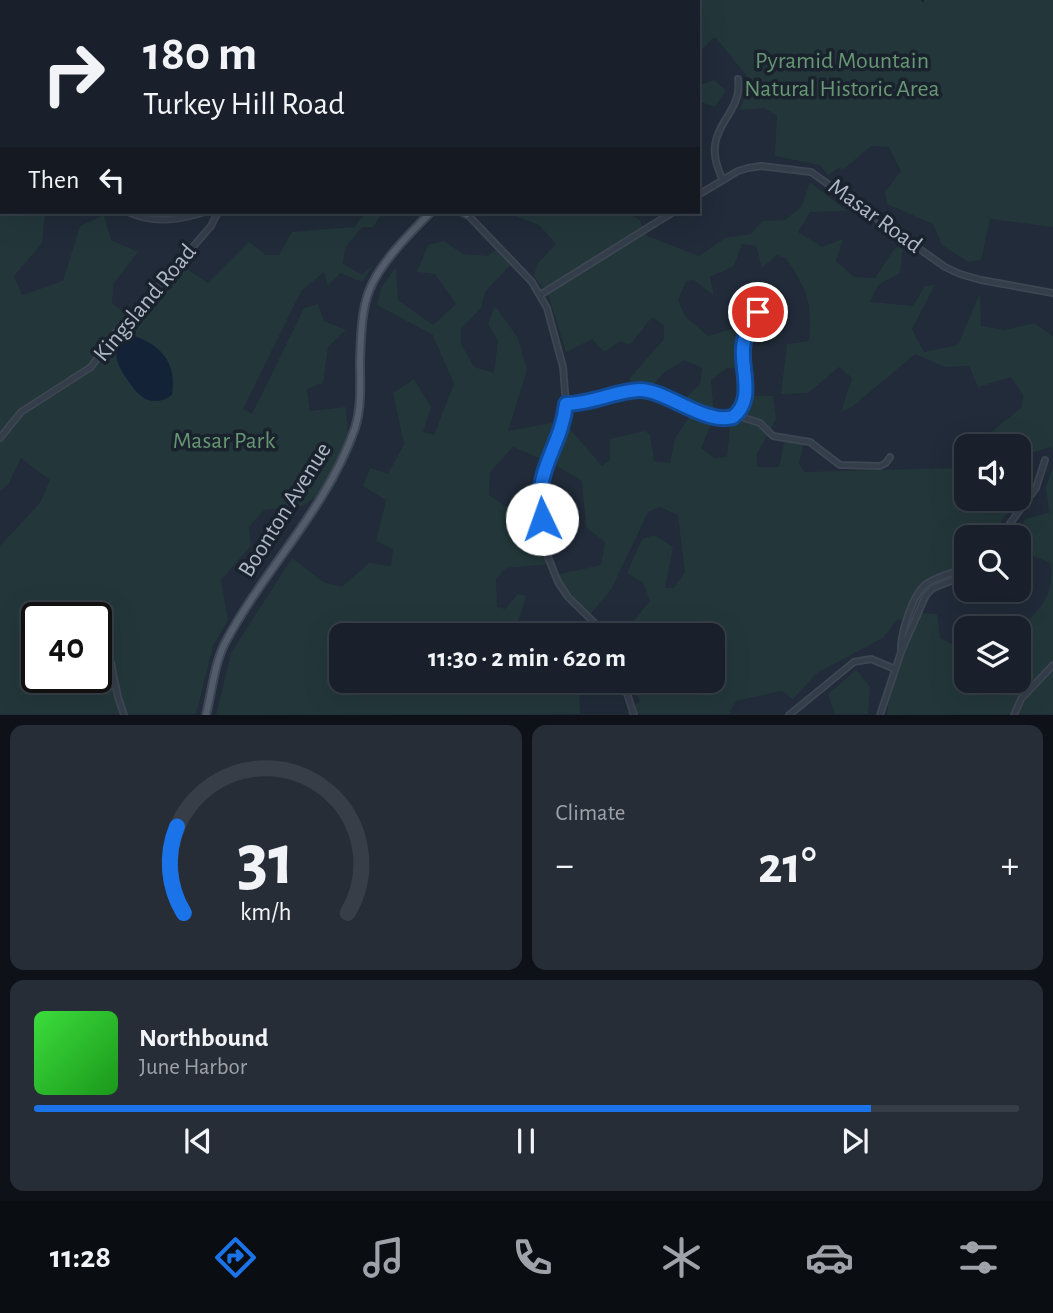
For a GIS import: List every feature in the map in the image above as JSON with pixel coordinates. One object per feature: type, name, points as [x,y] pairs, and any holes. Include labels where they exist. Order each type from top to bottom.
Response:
[{"type":"main road","name":"Boonton Avenue","points":[[206,715],[216,670],[226,642],[313,511],[355,428],[360,408],[362,328],[366,300],[372,283],[429,214]]},
{"type":"street","points":[[723,180],[714,160],[713,149],[740,91],[738,79]]},
{"type":"street","name":"Masar Road","points":[[700,194],[738,171],[758,166],[811,172],[945,267],[960,274],[1053,293]]},
{"type":"street","points":[[132,214],[155,220],[197,214]]},
{"type":"street","name":"Kingsland Road","points":[[0,438],[21,412],[91,367],[121,325],[153,293],[211,226],[217,214]]},
{"type":"street","points":[[468,214],[540,295],[561,356],[566,404],[563,423],[540,486],[540,503],[548,557],[563,589],[596,623]]},
{"type":"street","points":[[540,295],[670,214]]},
{"type":"street","points":[[566,404],[592,402],[641,390],[714,417],[727,418],[735,415],[741,409],[745,398],[744,338],[758,312]]},
{"type":"street","points":[[735,415],[760,423],[773,436],[810,442],[841,465],[880,466],[887,463],[890,457]]},
{"type":"street","points":[[1009,525],[1035,488],[1045,460]]},
{"type":"street","points":[[901,652],[902,632],[925,585],[954,573]]},
{"type":"street","points":[[880,715],[901,652],[923,599],[933,588],[954,580]]},
{"type":"street","points":[[917,597],[923,599]]},
{"type":"street","points":[[789,715],[854,662],[871,659],[895,669]]},
{"type":"street","points":[[1014,715],[1021,699],[1053,665]]},
{"type":"street","points":[[112,668],[124,715]]},
{"type":"street","points":[[628,693],[634,715]]},
{"type":"green space","name":"Pyramid Mountain Natural Historic Area","points":[[700,0],[1053,0],[1053,227],[990,219],[981,260],[968,262],[942,245],[933,224],[887,204],[885,192],[901,171],[889,147],[871,146],[844,169],[838,168],[828,175],[820,165],[775,156],[777,116],[764,108],[740,110],[750,80],[716,38],[703,49],[700,48]]},
{"type":"green space","points":[[714,80],[726,91],[715,107],[700,102],[700,85]]},
{"type":"green space","points":[[810,182],[847,211],[810,212],[798,232],[822,247],[843,239],[836,261],[854,277],[875,278],[895,248],[903,247],[900,273],[878,285],[870,302],[913,306],[925,286],[935,285],[912,329],[924,352],[958,345],[980,293],[981,326],[1004,330],[1034,323],[1053,336],[1053,450],[1050,447],[1031,453],[1031,434],[989,434],[1022,407],[1023,395],[1011,377],[978,387],[969,366],[945,367],[915,354],[852,407],[841,412],[852,378],[839,367],[808,393],[781,394],[787,344],[809,341],[810,327],[807,297],[786,258],[777,255],[762,268],[756,246],[742,244],[734,266],[710,277],[714,296],[694,280],[686,281],[678,300],[685,316],[708,336],[731,329],[744,338],[743,369],[727,368],[711,380],[714,417],[701,448],[714,458],[727,457],[731,418],[745,396],[773,396],[776,419],[757,454],[757,467],[779,467],[785,439],[804,443],[799,464],[805,472],[954,468],[954,511],[1008,511],[999,525],[954,525],[954,574],[925,592],[911,624],[898,619],[883,638],[817,673],[793,699],[782,691],[736,701],[730,712],[732,714],[626,714],[640,701],[636,693],[725,693],[725,623],[632,623],[650,601],[643,583],[627,573],[642,539],[654,535],[673,547],[665,588],[674,588],[685,572],[678,515],[660,507],[648,512],[612,588],[589,616],[556,575],[601,565],[605,542],[586,527],[582,481],[550,462],[513,447],[490,472],[489,495],[513,512],[517,530],[544,528],[551,564],[506,568],[496,579],[497,607],[505,609],[518,594],[526,596],[518,623],[329,623],[329,693],[579,693],[580,714],[216,715],[231,653],[292,558],[323,582],[342,587],[369,563],[391,566],[393,549],[376,541],[386,500],[363,486],[370,468],[388,474],[404,444],[393,393],[414,379],[431,407],[423,432],[434,435],[454,384],[433,335],[377,305],[381,288],[396,267],[398,300],[433,325],[456,304],[435,274],[417,272],[428,245],[444,241],[463,254],[488,256],[500,247],[513,262],[485,292],[481,308],[461,329],[461,344],[474,367],[494,373],[498,341],[488,324],[495,306],[518,338],[527,370],[508,431],[563,421],[602,466],[610,460],[610,439],[644,431],[650,434],[654,461],[670,463],[675,438],[694,410],[684,405],[685,399],[700,384],[702,368],[684,360],[665,372],[654,384],[632,384],[629,379],[664,339],[664,326],[652,317],[630,345],[620,341],[604,352],[592,339],[566,352],[549,297],[534,276],[537,264],[556,244],[539,225],[510,214],[630,214],[640,220],[647,236],[699,256],[725,238],[751,234],[762,221],[785,220],[801,207]]},
{"type":"green space","name":"Masar Park","points":[[0,214],[45,214],[42,243],[14,276],[22,295],[63,281],[80,226],[104,215],[111,240],[138,252],[114,283],[112,303],[128,316],[176,262],[208,283],[249,242],[266,255],[279,255],[292,232],[355,227],[364,214],[382,214],[373,227],[362,227],[345,248],[343,264],[362,275],[374,264],[362,282],[340,273],[328,286],[324,272],[301,291],[243,409],[252,414],[304,308],[318,304],[324,321],[346,330],[328,347],[323,383],[307,389],[310,411],[346,407],[348,439],[319,495],[303,506],[264,510],[249,527],[251,546],[221,580],[228,620],[213,646],[196,714],[0,714],[0,546],[40,503],[50,480],[21,458],[9,483],[0,491]]},
{"type":"green space","points":[[1053,467],[1053,714],[887,715],[891,681],[920,613],[937,614],[940,638],[954,645],[954,693],[1031,693],[1031,617],[1040,608],[1048,593],[1051,563],[1031,555],[1031,525],[1023,525],[1025,519],[1049,513],[1046,487]]},
{"type":"green space","points":[[856,670],[870,687],[868,714],[835,714],[828,694]]},
{"type":"water","points":[[126,334],[148,342],[163,354],[172,372],[172,395],[152,401],[141,396],[131,385],[120,369],[116,356],[118,346]]},
{"type":"route","points":[[542,519],[540,486],[563,423],[566,404],[592,402],[641,390],[714,417],[733,417],[741,409],[745,398],[744,338],[758,312]]}]
